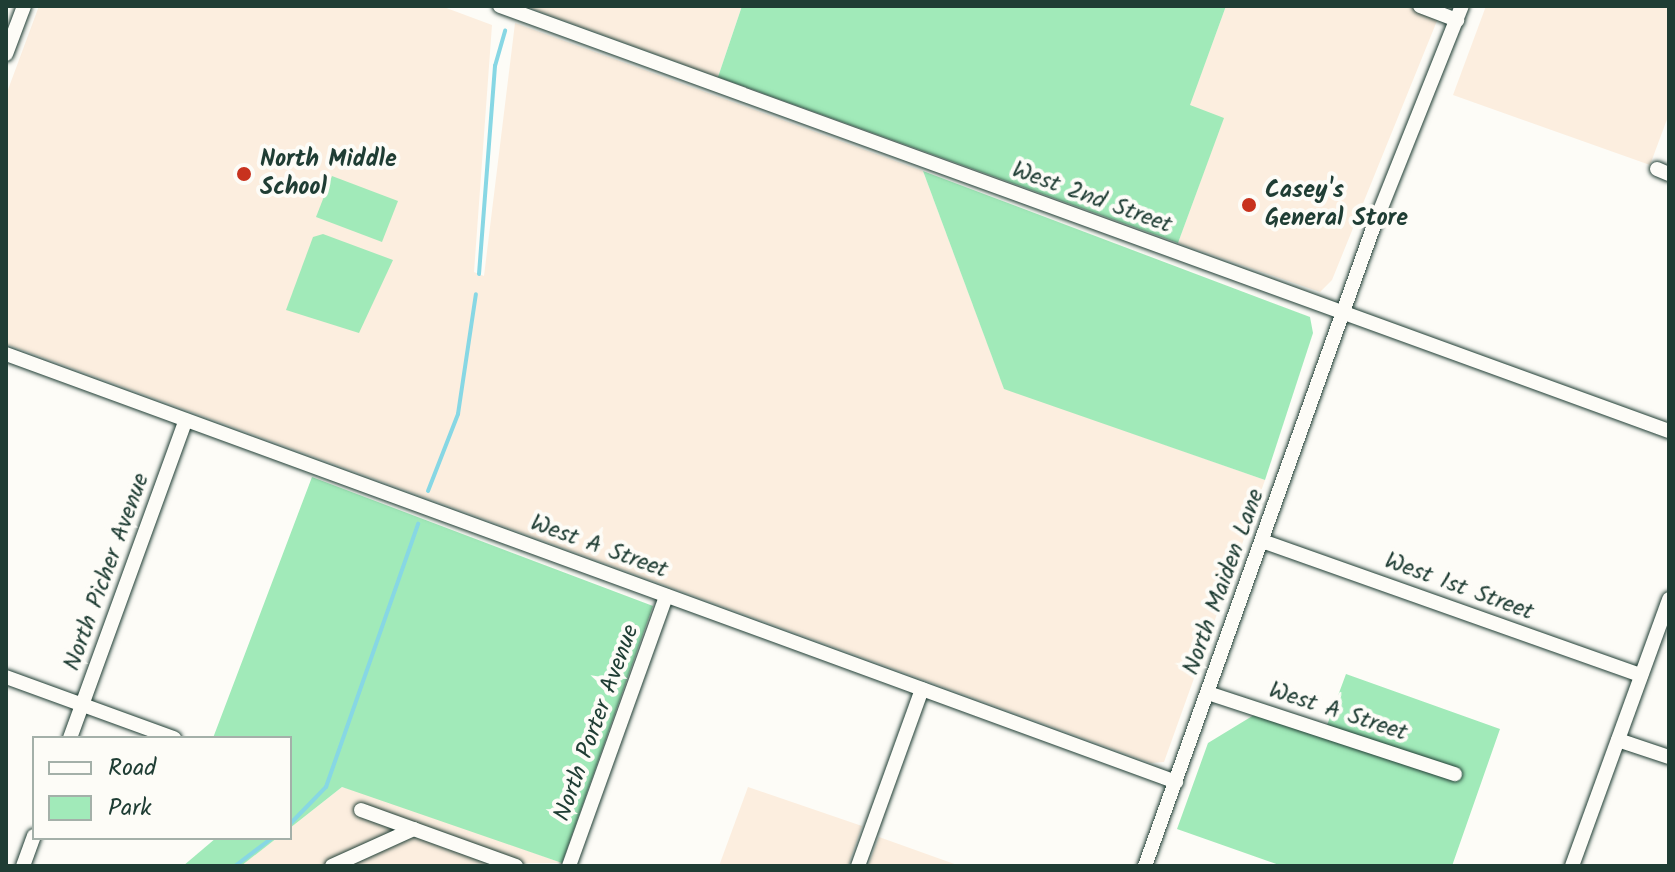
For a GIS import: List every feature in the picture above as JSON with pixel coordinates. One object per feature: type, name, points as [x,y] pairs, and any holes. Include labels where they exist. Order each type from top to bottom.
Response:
[{"type":"street","points":[[6,54],[24,6]]},
{"type":"street","name":"West 2nd Street","points":[[500,6],[1669,431]]},
{"type":"street","points":[[1420,6],[1459,13]]},
{"type":"street","name":"North Maiden Lane","points":[[1145,866],[1343,313],[1459,13]]},
{"type":"street","name":"West A Street","points":[[6,354],[1176,782]]},
{"type":"street","name":"North Picher Avenue","points":[[71,736],[186,420]]},
{"type":"street","name":"West 1st Street","points":[[1262,541],[1641,675]]},
{"type":"street","name":"North Porter Avenue","points":[[569,866],[666,596]]},
{"type":"street","points":[[1572,866],[1669,599]]},
{"type":"street","points":[[6,677],[168,736]]},
{"type":"street","points":[[858,866],[922,689]]},
{"type":"street","name":"West A Street","points":[[1208,693],[1455,774]]},
{"type":"street","points":[[1618,740],[1669,757]]},
{"type":"street","points":[[361,810],[516,866]]},
{"type":"street","points":[[332,866],[414,829]]},
{"type":"street","points":[[23,866],[33,840]]},
{"type":"shaded area","points":[[39,6],[441,6],[492,25],[474,272],[484,276],[515,23],[923,171],[1004,388],[1265,480],[1164,762],[1151,763],[6,344],[6,95]]},
{"type":"shaded area","points":[[525,6],[742,6],[718,77]]},
{"type":"shaded area","points":[[1226,6],[1443,6],[1332,280],[1320,292],[1178,243],[1223,119],[1189,106]]},
{"type":"shaded area","points":[[1486,6],[1669,6],[1669,114],[1650,165],[1453,95]]},
{"type":"shaded area","points":[[342,787],[388,800],[562,863],[241,866],[274,840],[292,840],[292,826]]},
{"type":"shaded area","points":[[748,787],[862,826],[848,866],[719,866]]},
{"type":"shaded area","points":[[879,837],[960,866],[868,866]]},
{"type":"green space","points":[[742,6],[1226,6],[1190,105],[1224,118],[1178,243],[718,77]]},
{"type":"green space","points":[[923,171],[1310,317],[1313,333],[1265,480],[1004,389]]},
{"type":"green space","points":[[332,176],[398,201],[382,242],[316,217]]},
{"type":"green space","points":[[323,234],[393,260],[359,333],[286,310],[313,237]]},
{"type":"green space","points":[[312,477],[653,606],[562,863],[342,787],[292,826],[292,736],[214,736]]},
{"type":"green space","points":[[1346,674],[1500,729],[1452,866],[1282,866],[1177,829],[1208,743],[1254,715],[1326,728]]},
{"type":"green space","points":[[214,840],[274,840],[241,866],[183,866]]},
{"type":"waterway","points":[[479,274],[495,66],[505,30]]},
{"type":"waterway","points":[[428,491],[458,414],[476,294]]},
{"type":"waterway","points":[[292,822],[326,787],[418,524]]},
{"type":"waterway","points":[[235,866],[269,840]]},
{"type":"place","name":"North Middle School","points":[[244,174]]},
{"type":"place","name":"Casey's General Store","points":[[1249,205]]}]
